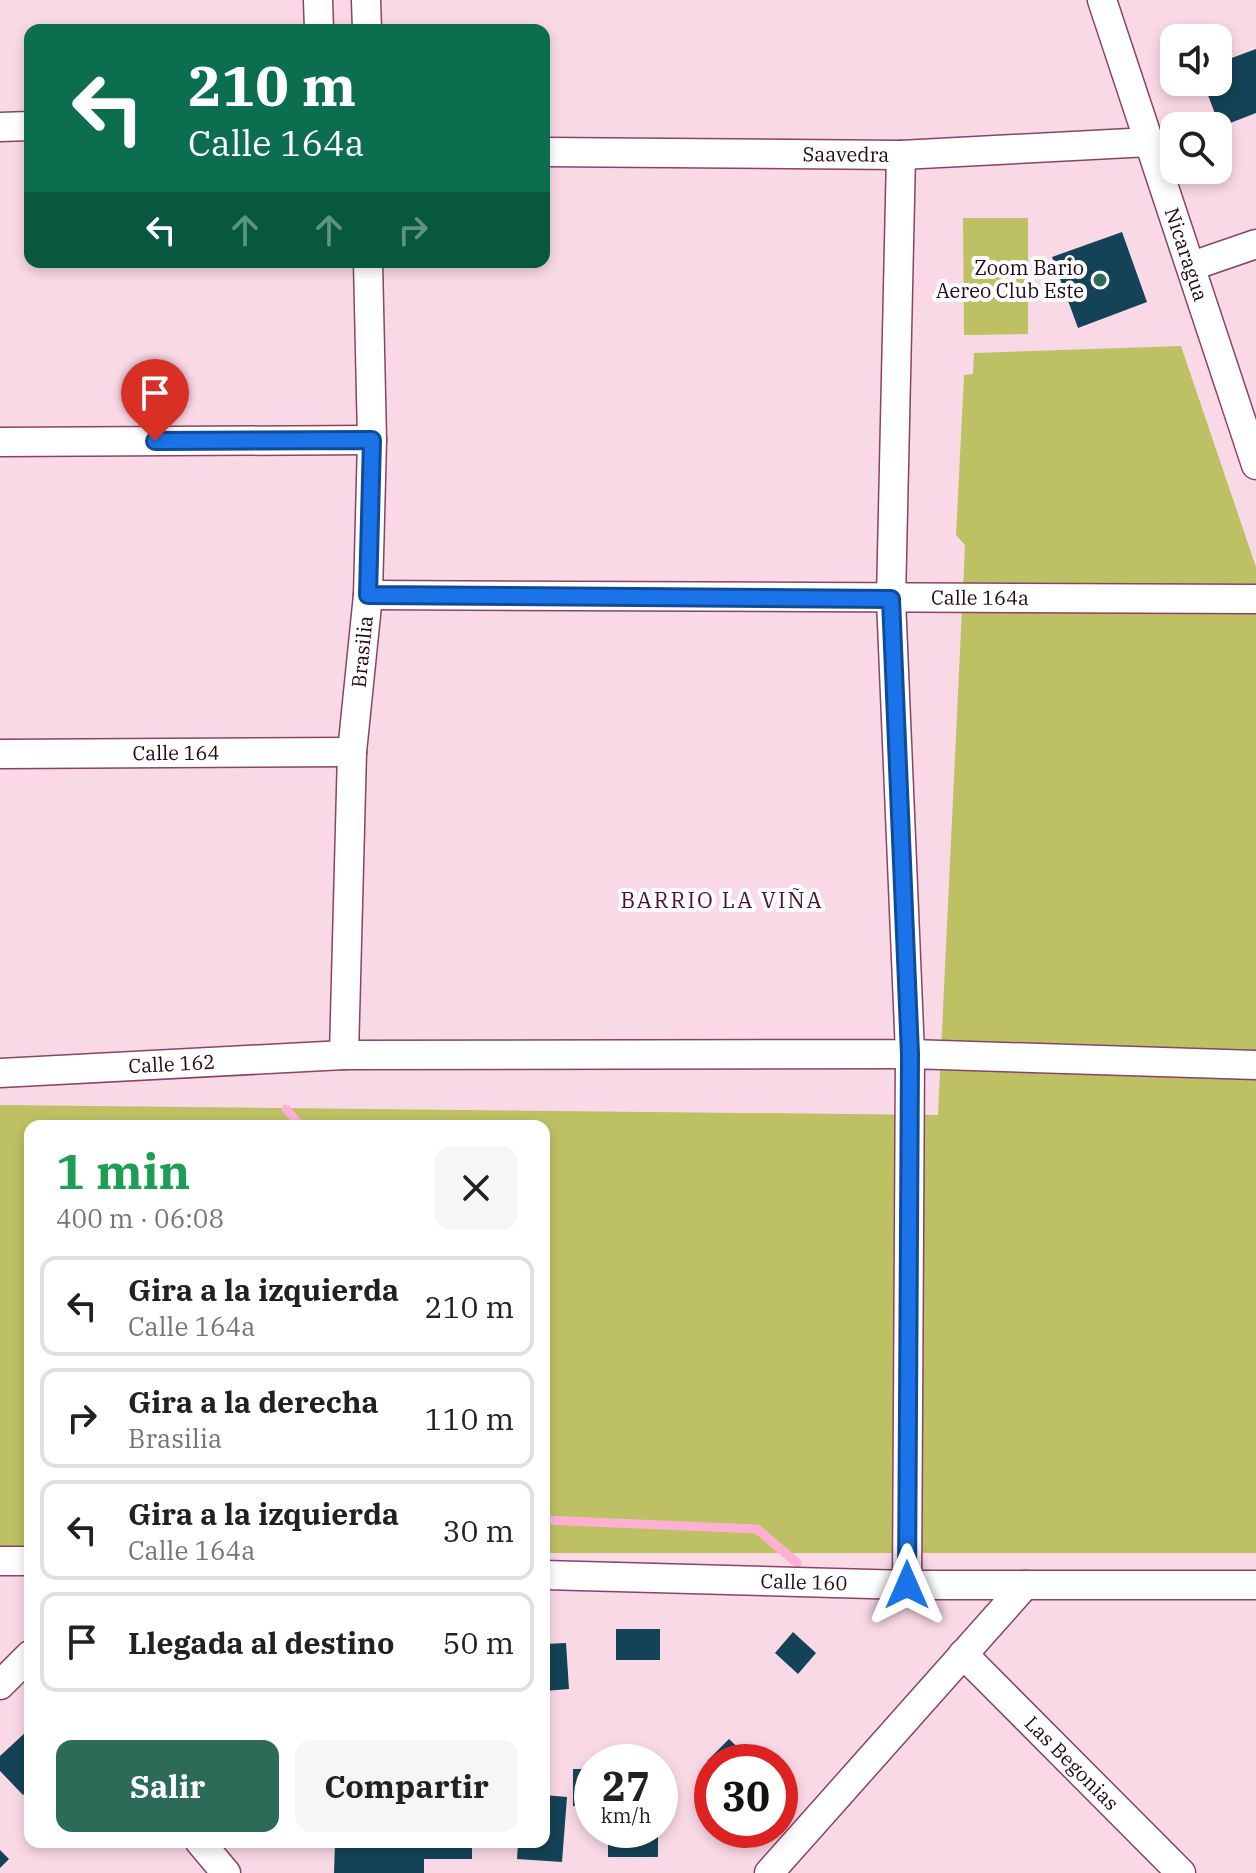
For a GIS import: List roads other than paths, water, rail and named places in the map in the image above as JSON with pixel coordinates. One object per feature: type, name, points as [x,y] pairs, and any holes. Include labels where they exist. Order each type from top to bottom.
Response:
[{"type":"street","points":[[318,0],[319,24]]},
{"type":"street","points":[[366,0],[367,24]]},
{"type":"street","name":"Nicaragua","points":[[1102,0],[1256,465]]},
{"type":"street","points":[[0,127],[24,126]]},
{"type":"street","name":"Saavedra","points":[[550,152],[901,155],[1149,142]]},
{"type":"street","points":[[901,155],[891,599],[910,1054],[907,1585]]},
{"type":"street","points":[[1192,266],[1256,244]]},
{"type":"street","name":"Brasilia","points":[[344,1055],[352,752],[368,595],[372,440],[368,268]]},
{"type":"street","points":[[0,442],[372,440]]},
{"type":"street","name":"Calle 164a","points":[[368,595],[1256,599]]},
{"type":"street","name":"Calle 164","points":[[0,754],[352,752]]},
{"type":"street","name":"Calle 162","points":[[0,1073],[344,1055],[910,1054],[1256,1065]]},
{"type":"street","points":[[0,1561],[24,1561]]},
{"type":"street","name":"Calle 160","points":[[550,1575],[907,1585],[1256,1585]]},
{"type":"street","points":[[769,1873],[1025,1585]]},
{"type":"street","name":"Las Begonias","points":[[963,1654],[1181,1873]]},
{"type":"street","points":[[0,1685],[24,1661]]},
{"type":"street","points":[[205,1848],[226,1873]]},
{"type":"waterway","points":[[286,1109],[296,1120]]},
{"type":"waterway","points":[[550,1520],[757,1529],[797,1563]]},
{"type":"place","name":"Zoom Bario Aereo Club Este","points":[[1100,280]]},
{"type":"district","name":"BARRIO LA VIÑA","points":[[722,900]]}]
